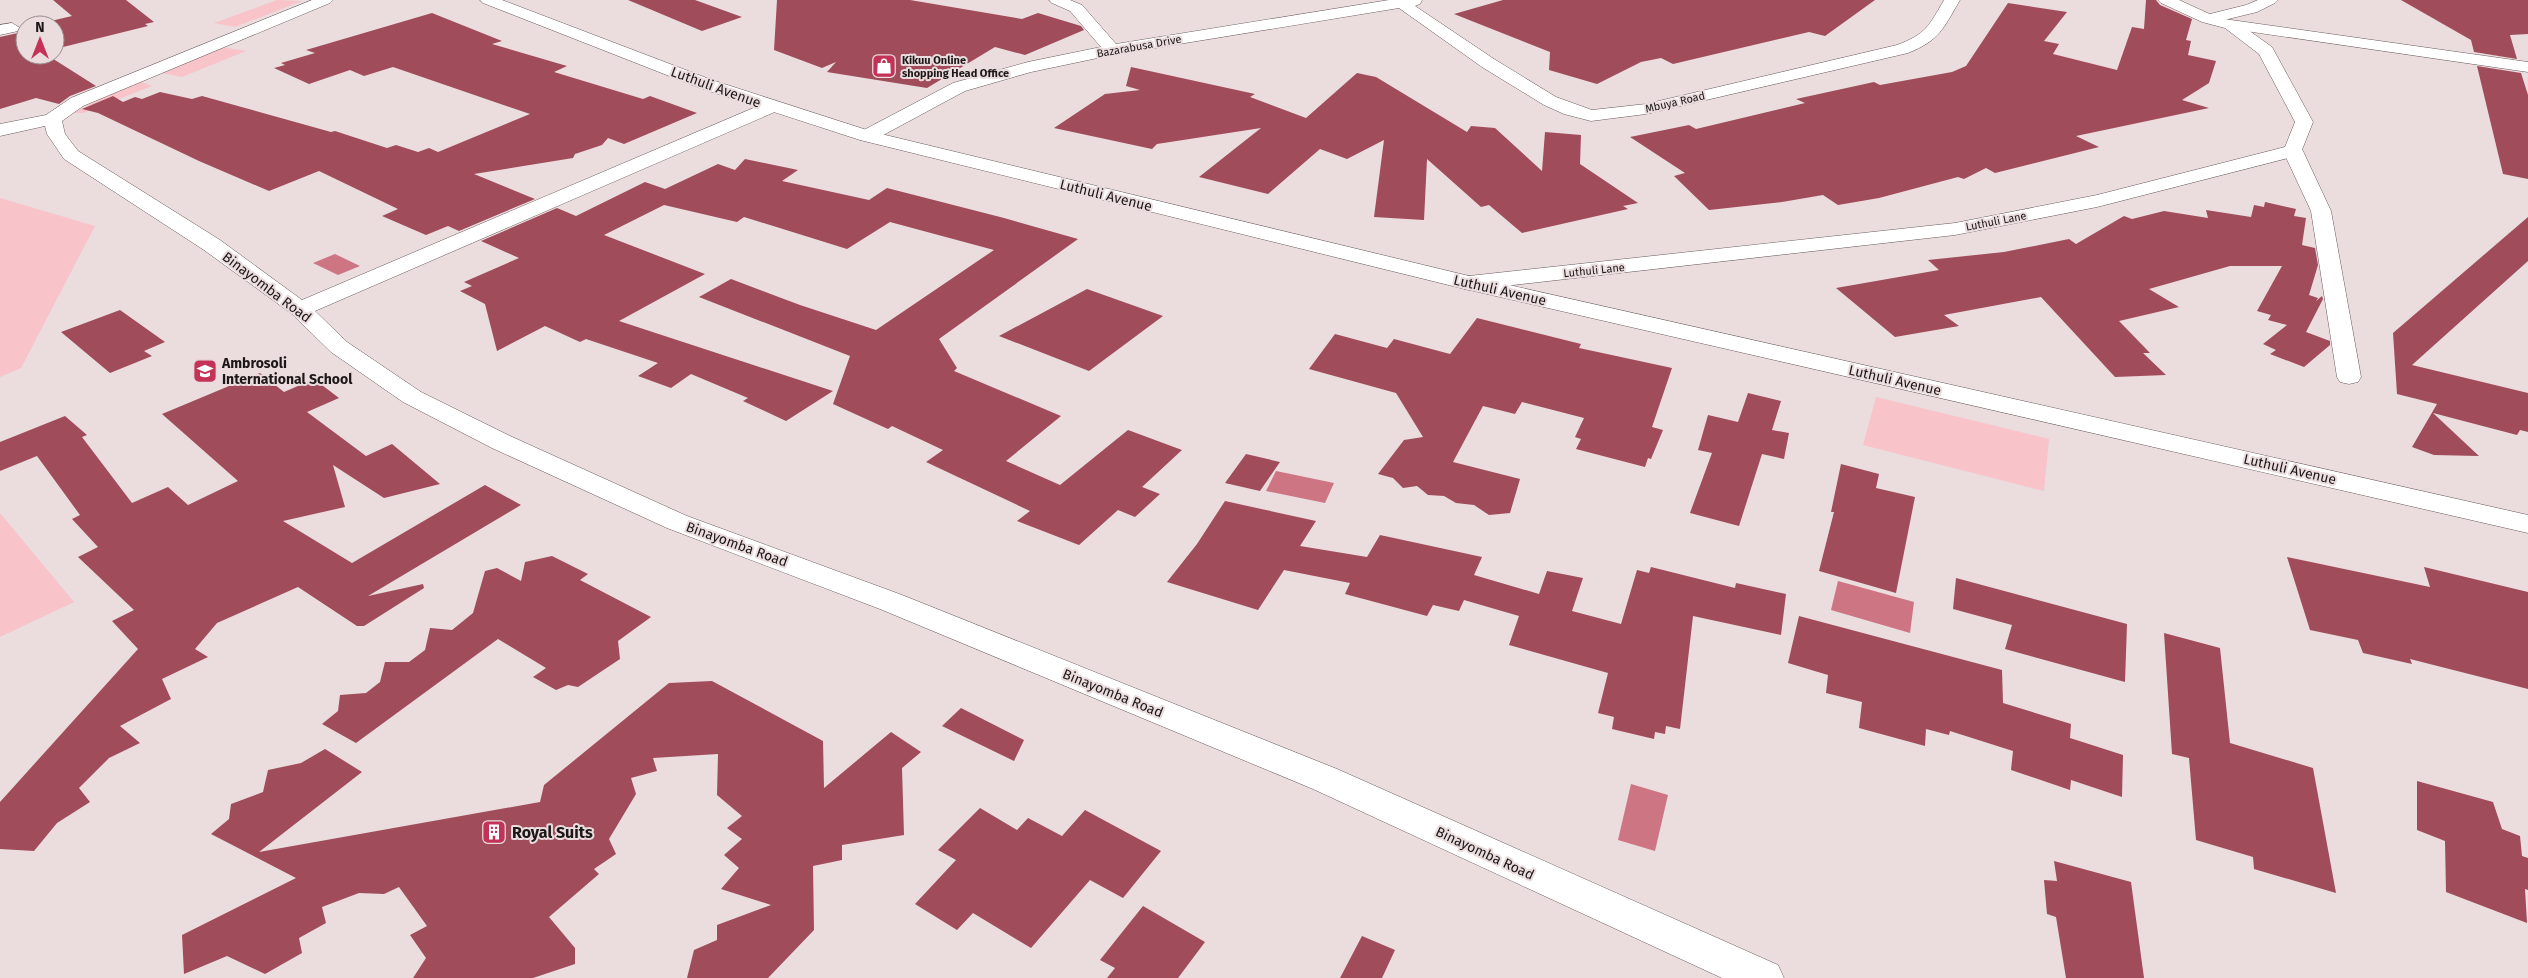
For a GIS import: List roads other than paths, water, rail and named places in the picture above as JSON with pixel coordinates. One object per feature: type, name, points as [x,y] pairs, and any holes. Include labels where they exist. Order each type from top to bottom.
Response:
[{"type":"street","points":[[0,130],[52,119],[66,108],[89,97],[325,0]]},
{"type":"street","name":"Luthuli Avenue","points":[[488,0],[706,84],[867,136],[1469,283],[2528,524]]},
{"type":"street","points":[[1057,0],[1076,8],[1112,50]]},
{"type":"street","name":"Bazarabusa Drive","points":[[867,136],[958,87],[1028,67],[1112,50],[1400,2],[1423,0]]},
{"type":"street","name":"Mbuya Road","points":[[1400,2],[1488,63],[1550,101],[1570,110],[1591,116],[1646,109],[1902,49],[1923,41],[1935,29],[1952,0]]},
{"type":"street","points":[[2166,0],[2208,19],[2231,24],[2528,67]]},
{"type":"street","points":[[2208,19],[2251,9],[2270,0]]},
{"type":"street","points":[[2231,24],[2266,51],[2304,122],[2292,151],[2321,211],[2349,377]]},
{"type":"street","points":[[300,309],[772,106]]},
{"type":"street","name":"Binayomba Road","points":[[52,119],[56,134],[71,156],[212,245],[300,309],[339,347],[412,397],[501,442],[677,522],[756,550],[951,626],[1325,779],[1491,856],[1764,978]]},
{"type":"street","name":"Luthuli Lane","points":[[1469,283],[1954,229],[2097,201],[2209,174],[2292,151]]},
{"type":"place","name":"Kikuu Online shopping Head Office","points":[[884,66]]},
{"type":"place","name":"Ambrosoli International School","points":[[205,371]]},
{"type":"place","name":"Royal Suits","points":[[494,832]]}]
